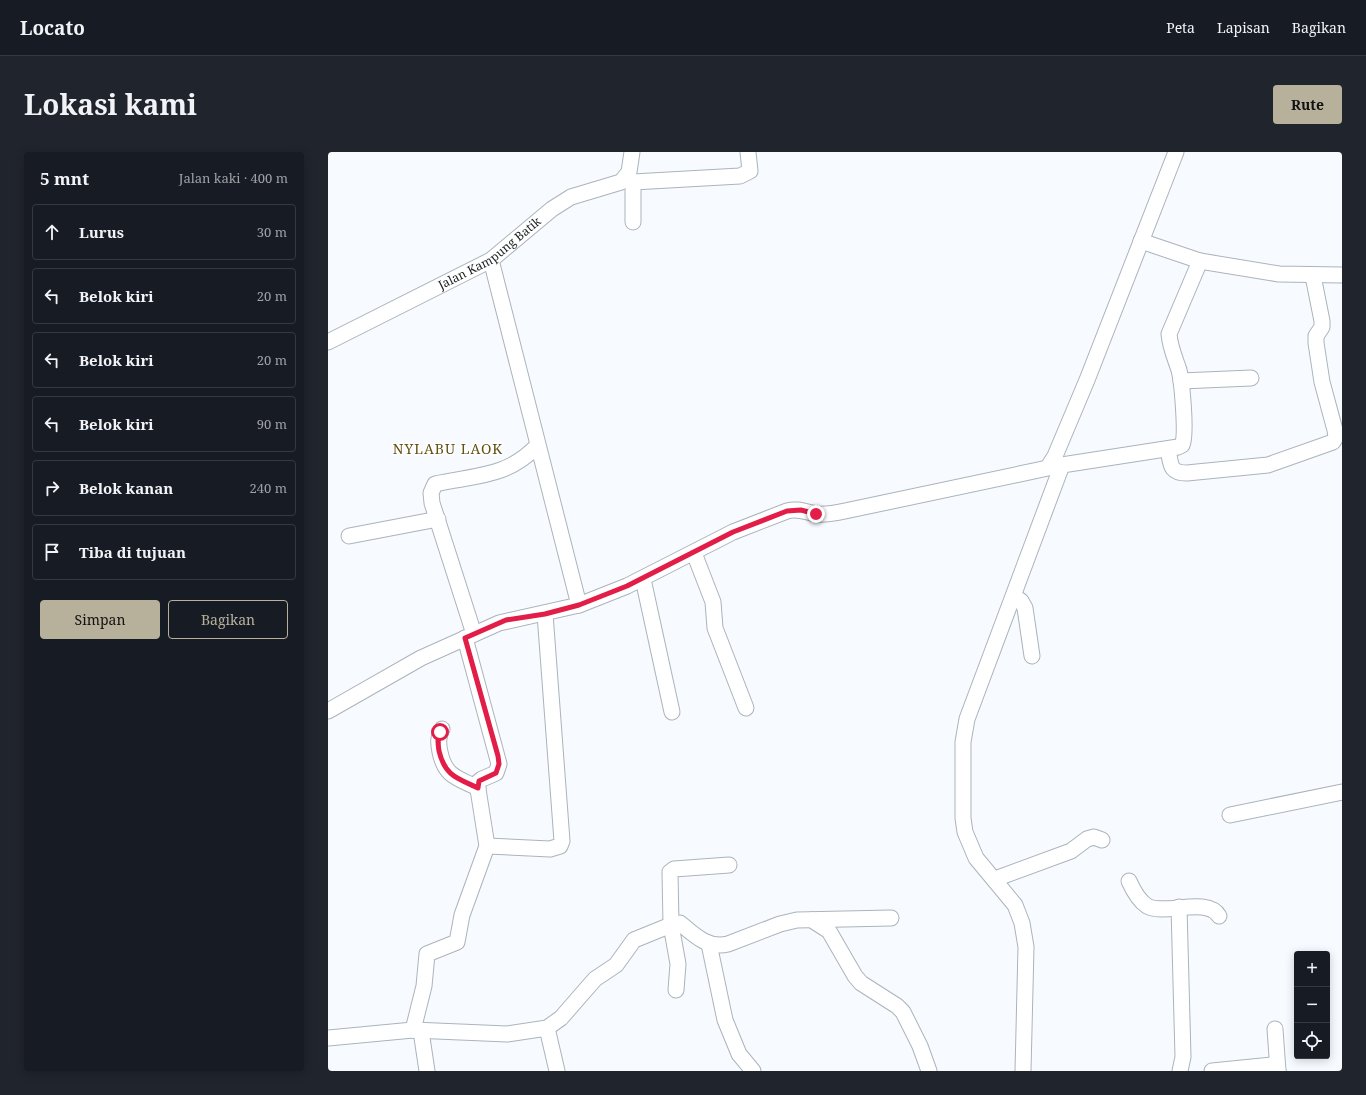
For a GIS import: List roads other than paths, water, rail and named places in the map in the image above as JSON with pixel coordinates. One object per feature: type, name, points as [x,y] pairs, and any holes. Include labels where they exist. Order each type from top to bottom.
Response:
[{"type":"street","points":[[632,152],[629,180],[633,222]]},
{"type":"street","points":[[629,180],[740,176],[750,171],[748,152]]},
{"type":"street","points":[[1023,1071],[1026,946],[1022,923],[1015,905],[976,858],[965,832],[963,818],[963,742],[967,719],[1014,596],[1055,466],[1055,456],[1087,380],[1176,152]]},
{"type":"street","name":"Jalan Kampung Batik","points":[[328,342],[492,260],[552,209],[571,197],[629,180]]},
{"type":"street","points":[[1141,241],[1200,261],[1279,274],[1313,276],[1342,275]]},
{"type":"street","points":[[492,260],[537,446],[579,605]]},
{"type":"street","points":[[328,710],[404,667],[506,620],[545,614],[579,605],[643,580],[733,532],[795,509],[816,514],[838,513],[1055,466],[1178,447],[1184,441],[1181,381],[1169,334],[1200,261]]},
{"type":"street","points":[[1168,449],[1172,468],[1178,473],[1187,473],[1268,465],[1333,442],[1336,437],[1336,430],[1322,382],[1316,343],[1316,336],[1322,327],[1322,321],[1313,276]]},
{"type":"street","points":[[1181,381],[1251,378]]},
{"type":"street","points":[[427,1071],[417,1030],[424,986],[427,954],[430,951],[452,945],[458,941],[462,915],[487,846],[478,788],[479,781],[496,773],[499,764],[469,636],[431,493],[435,484],[478,477],[506,468],[526,458],[537,446]]},
{"type":"street","points":[[349,536],[438,519]]},
{"type":"street","points":[[694,554],[713,602],[715,628],[746,708]]},
{"type":"street","points":[[643,580],[672,712]]},
{"type":"street","points":[[1014,596],[1022,601],[1025,608],[1032,656]]},
{"type":"street","points":[[487,846],[550,849],[560,846],[562,841],[545,614]]},
{"type":"street","points":[[442,729],[438,736],[439,748],[445,768],[454,777],[478,788]]},
{"type":"street","points":[[1230,815],[1342,792]]},
{"type":"street","points":[[995,880],[1071,851],[1087,839],[1094,837],[1102,840]]},
{"type":"street","points":[[676,990],[678,964],[671,925],[670,872],[674,869],[729,866]]},
{"type":"street","points":[[1129,881],[1140,899],[1148,906],[1158,908],[1179,907],[1210,909],[1216,912],[1219,916]]},
{"type":"street","points":[[1179,907],[1183,1057],[1180,1071]]},
{"type":"street","points":[[328,1038],[417,1030],[500,1034],[547,1028],[561,1018],[594,979],[616,965],[634,940],[671,925],[680,923],[688,931],[709,944],[724,945],[780,924],[797,920],[891,918]]},
{"type":"street","points":[[812,920],[829,931],[855,976],[861,983],[897,1006],[903,1012],[920,1046],[929,1071]]},
{"type":"street","points":[[709,944],[725,1020],[739,1054],[753,1071]]},
{"type":"street","points":[[547,1028],[557,1071]]},
{"type":"street","points":[[1275,1029],[1278,1070]]},
{"type":"street","points":[[1212,1071],[1272,1065],[1278,1070]]},
{"type":"district","name":"NYLABU LAOK","points":[[448,449]]}]
